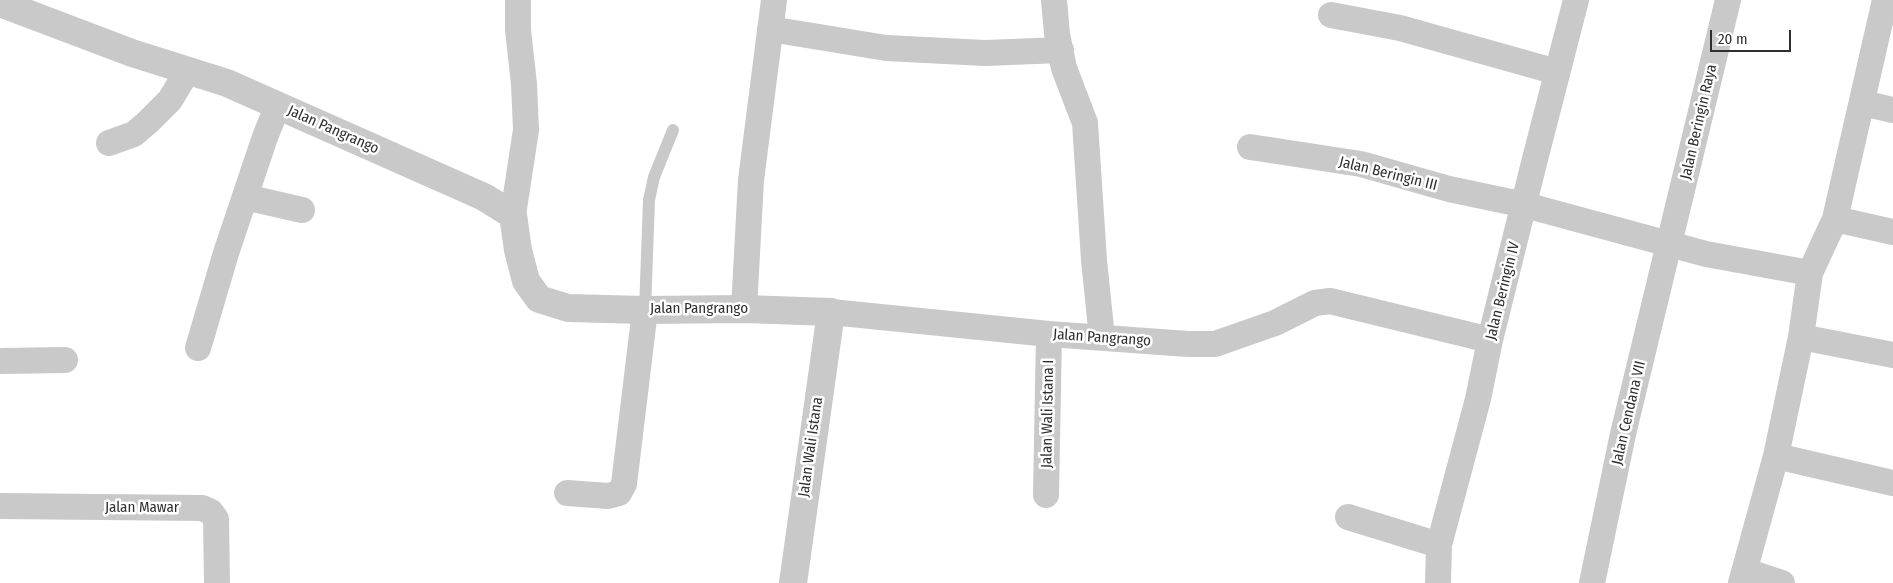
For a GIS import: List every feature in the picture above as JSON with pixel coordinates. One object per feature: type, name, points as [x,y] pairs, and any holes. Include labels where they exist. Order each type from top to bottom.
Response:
[{"type":"street","points":[[514,215],[526,130],[524,84],[518,30],[518,0]]},
{"type":"street","points":[[744,309],[752,180],[774,0]]},
{"type":"street","points":[[1054,0],[1064,68],[1085,123],[1094,260],[1102,338]]},
{"type":"street","name":"Jalan Beringin IV","points":[[1438,583],[1440,545],[1478,399],[1490,340],[1576,0]]},
{"type":"street","name":"Jalan Beringin Raya","points":[[1670,245],[1728,0]]},
{"type":"street","points":[[1743,576],[1776,456],[1801,337],[1810,273],[1835,219],[1885,0]]},
{"type":"street","name":"Jalan Pangrango","points":[[0,3],[132,53],[227,83],[484,197],[514,215],[518,250],[526,281],[539,299],[568,308],[645,310],[744,309],[831,312],[1049,334],[1188,344],[1215,344],[1275,323],[1315,303],[1330,301],[1490,340]]},
{"type":"street","points":[[1331,15],[1400,28],[1557,72]]},
{"type":"street","points":[[770,29],[886,48],[985,53],[1060,50]]},
{"type":"street","points":[[109,143],[134,134],[148,122],[170,100],[188,70]]},
{"type":"street","points":[[1863,103],[1893,110]]},
{"type":"street","points":[[198,348],[265,136],[278,105]]},
{"type":"street","name":"Jalan Beringin III","points":[[1250,147],[1361,164],[1449,189],[1525,205],[1706,254],[1810,273]]},
{"type":"street","points":[[245,197],[302,210]]},
{"type":"street","points":[[1835,219],[1893,232]]},
{"type":"street","name":"Jalan Cendana VII","points":[[1592,583],[1623,434],[1670,245]]},
{"type":"street","points":[[567,493],[608,496],[619,493],[624,484],[645,310]]},
{"type":"street","name":"Jalan Wali Istana","points":[[793,583],[831,312]]},
{"type":"street","name":"Jalan Wali Istana I","points":[[1046,495],[1049,334]]},
{"type":"street","points":[[1801,337],[1893,354]]},
{"type":"street","points":[[0,361],[65,360]]},
{"type":"street","points":[[1776,456],[1893,483]]},
{"type":"street","name":"Jalan Mawar","points":[[0,506],[202,508],[211,512],[216,519],[217,583]]},
{"type":"street","points":[[1348,517],[1440,545]]},
{"type":"street","points":[[1743,576],[1746,572],[1782,583]]},
{"type":"lane","points":[[645,310],[649,200],[654,177],[673,130]]}]
